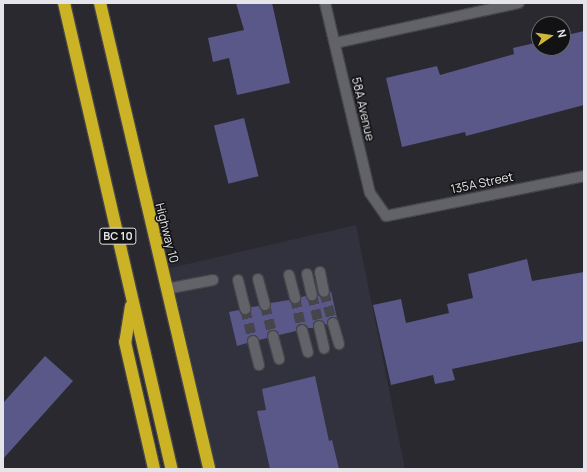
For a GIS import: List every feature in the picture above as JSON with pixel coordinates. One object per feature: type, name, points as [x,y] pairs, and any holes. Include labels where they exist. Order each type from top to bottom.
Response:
[{"type":"highway","name":"BC 10","points":[[64,3],[172,469]]},
{"type":"highway","name":"Highway 10","points":[[100,3],[209,469]]},
{"type":"highway","points":[[132,299],[125,342],[154,469]]},
{"type":"street","name":"58A Avenue","points":[[325,3],[370,193],[386,216]]},
{"type":"street","points":[[335,44],[519,3]]},
{"type":"street","name":"135A Street","points":[[386,216],[584,176]]},
{"type":"street","points":[[320,272],[324,292]]},
{"type":"street","points":[[307,274],[312,295]]},
{"type":"street","points":[[289,275],[294,298]]},
{"type":"street","points":[[258,279],[265,305]]},
{"type":"street","points":[[166,289],[213,280]]},
{"type":"street","points":[[238,280],[245,309]]},
{"type":"street","points":[[333,323],[339,344]]},
{"type":"street","points":[[320,326],[324,348]]},
{"type":"street","points":[[302,330],[308,352]]},
{"type":"street","points":[[273,336],[279,359]]},
{"type":"street","points":[[253,341],[259,365]]},
{"type":"shaded area","points":[[356,225],[405,469],[216,469],[170,268]]},
{"type":"building","points":[[236,3],[272,3],[290,83],[237,95],[229,58],[213,62],[208,38],[244,30]]},
{"type":"building","points":[[584,31],[584,105],[466,136],[465,132],[402,147],[386,78],[437,66],[440,75],[514,54],[513,48],[531,44],[531,56],[571,56],[571,34]]},
{"type":"building","points":[[244,118],[259,176],[228,184],[214,125]]},
{"type":"building","points":[[527,259],[532,281],[584,272],[584,341],[452,369],[455,380],[435,384],[433,375],[391,385],[373,305],[401,299],[406,323],[449,313],[447,304],[473,298],[468,274]]},
{"type":"building","points":[[331,291],[337,318],[329,318],[327,325],[318,320],[314,322],[313,328],[308,328],[306,325],[301,324],[297,326],[296,331],[279,335],[277,331],[272,330],[268,332],[267,338],[259,340],[255,335],[251,335],[247,339],[247,343],[237,346],[229,312],[239,310],[241,314],[246,315],[250,313],[251,307],[259,306],[261,310],[266,311],[270,309],[271,303],[289,300],[291,303],[296,304],[300,302],[301,297],[306,296],[308,300],[313,301],[317,299],[318,295],[322,298],[328,297]]},
{"type":"building","points":[[45,356],[73,381],[3,459],[3,403]]},
{"type":"building","points":[[315,376],[329,441],[332,440],[339,469],[270,469],[257,411],[266,410],[262,389]]},
{"type":"tunnel","points":[[324,292],[333,323]]},
{"type":"tunnel","points":[[312,295],[319,326]]},
{"type":"tunnel","points":[[295,298],[302,330]]},
{"type":"tunnel","points":[[265,305],[273,336]]},
{"type":"tunnel","points":[[245,309],[253,341]]}]
